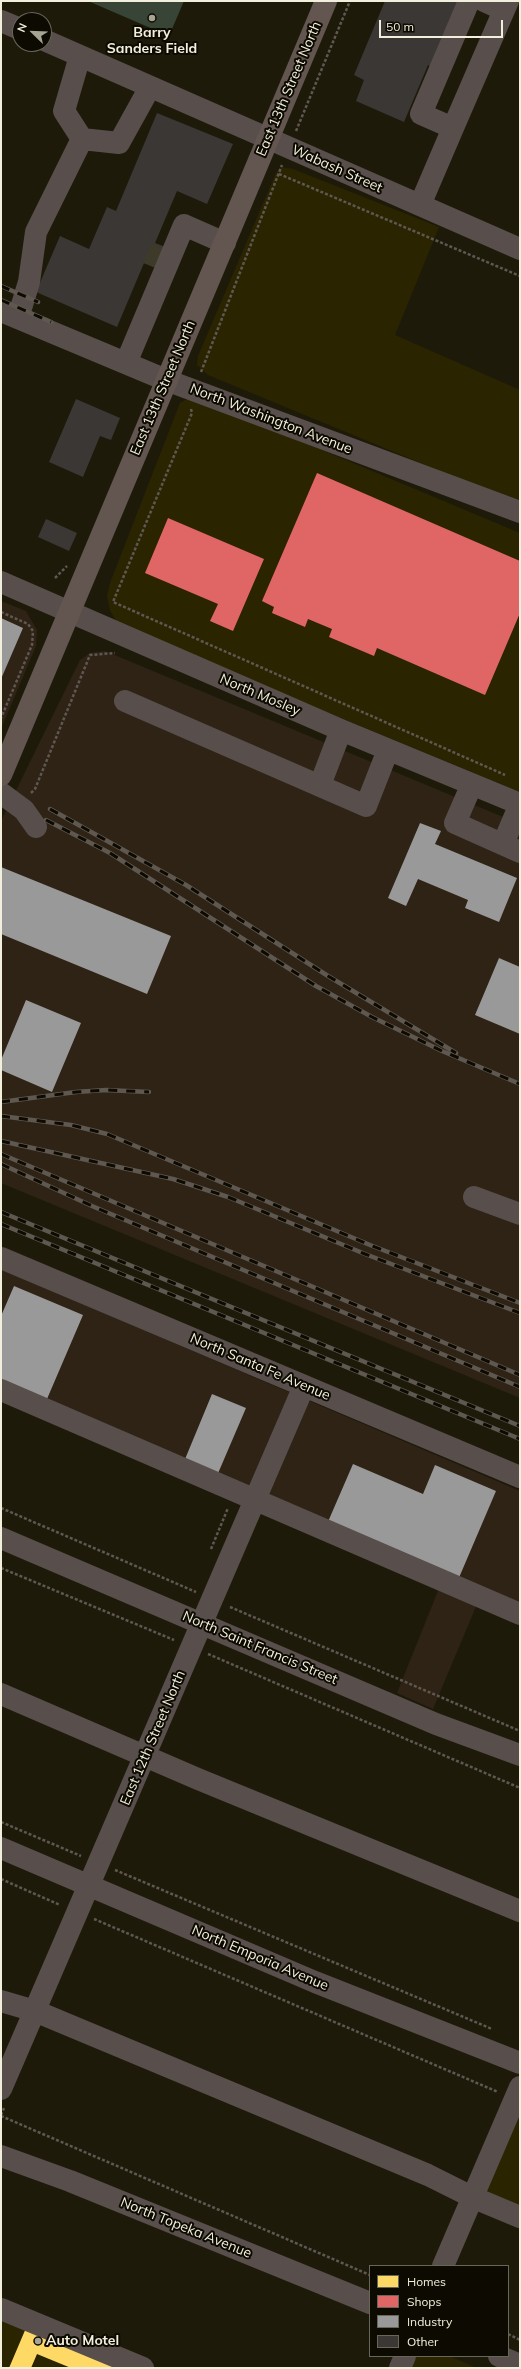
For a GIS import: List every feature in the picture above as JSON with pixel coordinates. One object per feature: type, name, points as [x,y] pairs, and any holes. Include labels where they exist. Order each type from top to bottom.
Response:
[{"type":"main road","name":"East 13th Street North","points":[[1,775],[326,1]]},
{"type":"street","points":[[454,128],[421,114],[469,1]]},
{"type":"street","points":[[420,205],[506,5],[484,1]]},
{"type":"street","points":[[1,21],[12,26]]},
{"type":"street","name":"Wabash Street","points":[[52,44],[520,249]]},
{"type":"street","points":[[80,56],[64,111],[82,139]]},
{"type":"street","points":[[82,139],[118,143],[150,87]]},
{"type":"street","points":[[9,314],[30,282],[36,232],[82,139]]},
{"type":"street","points":[[126,363],[184,225],[225,243]]},
{"type":"street","points":[[155,293],[150,281],[157,258],[171,239],[179,236]]},
{"type":"street","name":"North Washington Avenue","points":[[9,314],[166,380],[520,512]]},
{"type":"street","name":"North Mosley","points":[[1,582],[340,730],[520,804]]},
{"type":"street","points":[[125,701],[366,806],[388,750]]},
{"type":"street","points":[[320,786],[340,730]]},
{"type":"street","points":[[472,784],[455,823],[511,848],[520,804]]},
{"type":"street","points":[[10,799],[24,810],[36,827]]},
{"type":"street","points":[[474,1197],[520,1214]]},
{"type":"street","name":"North Santa Fe Avenue","points":[[1,1258],[520,1477]]},
{"type":"street","name":"East 12th Street North","points":[[1,2089],[90,1886],[304,1386]]},
{"type":"street","points":[[1,1390],[520,1614]]},
{"type":"street","name":"North Saint Francis Street","points":[[1,1538],[436,1724],[520,1755]]},
{"type":"street","points":[[1,1694],[146,1755],[198,1779],[520,1911]]},
{"type":"street","name":"North Emporia Avenue","points":[[1,1848],[315,1982],[520,2063]]},
{"type":"street","points":[[1,2001],[35,2011],[428,2175],[472,2197],[520,2217]]},
{"type":"street","points":[[443,2265],[518,2091]]},
{"type":"street","name":"North Topeka Avenue","points":[[1,2156],[77,2184],[369,2302]]},
{"type":"street","points":[[1,2309],[143,2368]]},
{"type":"street","points":[[400,2368],[405,2357]]},
{"type":"street","points":[[501,2357],[520,2365]]},
{"type":"path","points":[[350,1],[289,148],[189,402],[192,413],[113,602],[508,776]]},
{"type":"path","points":[[279,174],[520,276]]},
{"type":"path","points":[[1,612],[28,624],[33,631],[32,645],[1,718]]},
{"type":"path","points":[[10,799],[35,789],[90,655]]},
{"type":"path","points":[[1,1508],[520,1730]]},
{"type":"path","points":[[1,1568],[520,1788]]},
{"type":"path","points":[[1,1822],[498,2032]]},
{"type":"path","points":[[1,1879],[498,2092],[518,2091]]},
{"type":"path","points":[[1,2116],[369,2275]]},
{"type":"path","points":[[509,2334],[520,2340]]},
{"type":"shaded area","points":[[281,167],[293,169],[439,227],[395,335],[520,390],[520,504],[208,375],[197,365],[198,356],[276,173]]},
{"type":"shaded area","points":[[189,398],[200,399],[520,533],[520,792],[131,631],[117,623],[110,610],[107,596],[110,583],[180,403]]},
{"type":"shaded area","points":[[1,601],[26,611],[37,630],[36,646],[1,729]]},
{"type":"shaded area","points":[[105,651],[520,824],[520,1398],[1,1183],[1,821],[80,660],[90,653]]},
{"type":"shaded area","points":[[1,1269],[520,1491],[520,1612],[480,1597],[433,1709],[397,1693],[442,1581],[1,1398]]},
{"type":"shaded area","points":[[520,2110],[520,2220],[480,2203]]},
{"type":"shaded area","points":[[1,2314],[130,2368],[1,2368]]},
{"type":"shaded area","points":[[416,2357],[451,2357],[477,2368],[411,2368]]},
{"type":"green space","name":"Barry Sanders Field","points":[[88,1],[184,1],[169,36]]},
{"type":"building: Homes","name":"Auto Motel","points":[[26,2328],[121,2368],[71,2368],[37,2354],[31,2368],[9,2368]]},
{"type":"building: Shops","points":[[317,473],[520,561],[520,613],[485,695],[377,648],[374,656],[329,637],[332,629],[308,619],[305,627],[272,613],[274,607],[262,601]]},
{"type":"building: Shops","points":[[168,518],[264,559],[233,631],[210,621],[218,604],[145,573]]},
{"type":"building: Industry","points":[[1,618],[23,628],[1,679]]},
{"type":"building: Industry","points":[[420,823],[441,831],[435,844],[517,878],[499,922],[465,908],[468,900],[418,879],[406,906],[388,898]]},
{"type":"building: Industry","points":[[1,867],[171,936],[147,994],[1,934]]},
{"type":"building: Industry","points":[[499,958],[520,967],[520,1034],[475,1015]]},
{"type":"building: Industry","points":[[26,1000],[81,1023],[52,1092],[1,1070],[1,1060]]},
{"type":"building: Industry","points":[[14,1286],[83,1315],[47,1399],[1,1379],[1,1316]]},
{"type":"building: Industry","points":[[212,1394],[246,1408],[216,1478],[183,1464]]},
{"type":"building: Industry","points":[[353,1464],[423,1494],[435,1465],[496,1491],[458,1580],[327,1524]]},
{"type":"building: Other","points":[[385,1],[460,1],[432,67],[428,65],[404,122],[356,101],[364,80],[354,75]]},
{"type":"building: Other","points":[[157,113],[233,144],[207,204],[177,191],[155,243],[168,248],[159,269],[144,263],[117,327],[36,292],[60,236],[89,249],[107,207],[116,211]]},
{"type":"building: Other","points":[[76,399],[120,418],[111,440],[100,436],[83,477],[49,462]]},
{"type":"building: Other","points":[[46,519],[77,533],[69,551],[38,537]]},
{"type":"tunnel","points":[[153,267],[161,248]]},
{"type":"railway","points":[[1,286],[38,302]]},
{"type":"railway","points":[[1,300],[51,322]]},
{"type":"railway","points":[[50,809],[186,885],[328,976],[456,1053]]},
{"type":"railway","points":[[46,820],[110,853],[316,986],[372,1017],[442,1051],[520,1084]]},
{"type":"railway","points":[[1,1102],[76,1092],[106,1090],[149,1092]]},
{"type":"railway","points":[[1,1116],[71,1125],[107,1134],[370,1245],[520,1303]]},
{"type":"railway","points":[[1,1141],[173,1179],[228,1197],[365,1254],[520,1313]]},
{"type":"railway","points":[[1,1154],[520,1375]]},
{"type":"railway","points":[[1,1164],[92,1206],[520,1387]]},
{"type":"railway","points":[[1,1212],[520,1426]]},
{"type":"railway","points":[[1,1224],[520,1439]]},
{"type":"place","name":"Barry Sanders Field","points":[[152,18]]},
{"type":"place","name":"Auto Motel","points":[[38,2341]]}]
